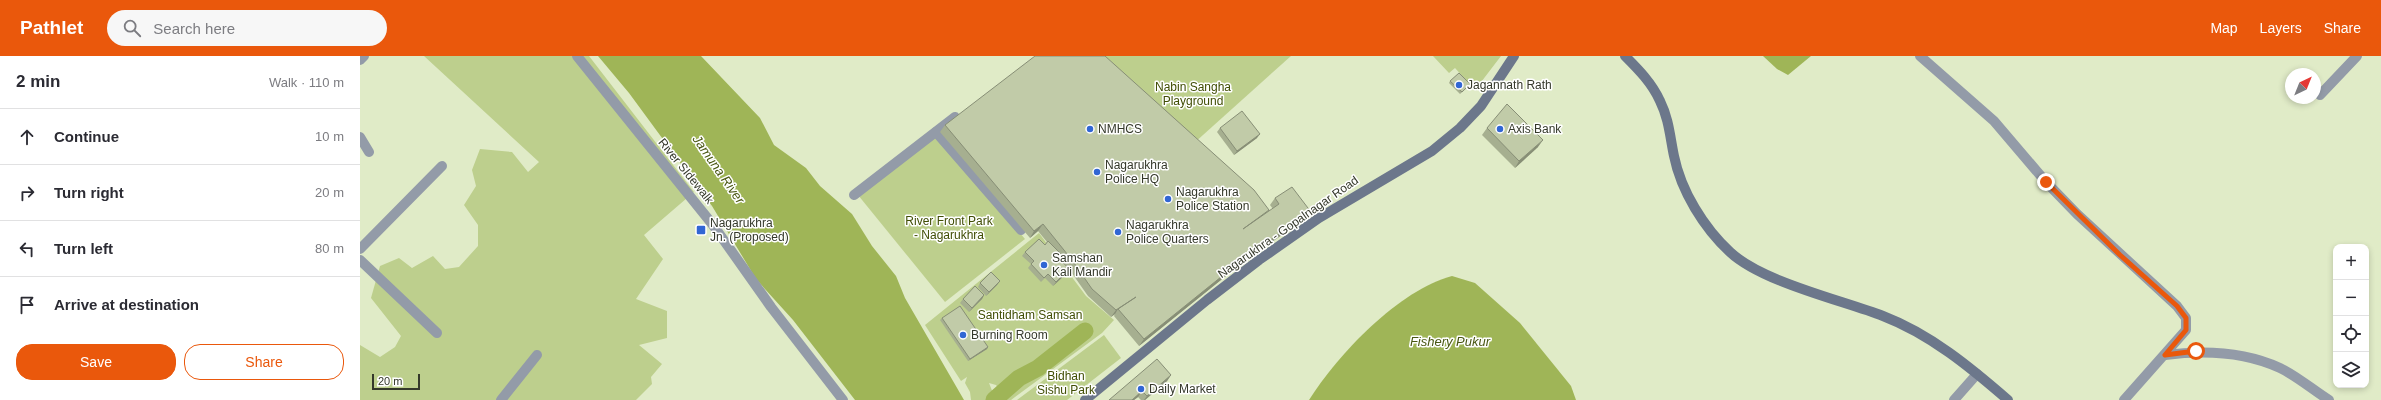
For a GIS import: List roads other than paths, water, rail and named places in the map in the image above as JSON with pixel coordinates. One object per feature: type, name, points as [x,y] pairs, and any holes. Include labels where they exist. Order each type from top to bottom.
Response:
[{"type":"main road","name":"Nagarukhra - Gopalnagar Road","points":[[1085,400],[1207,300],[1280,246],[1325,214],[1432,151],[1460,128],[1481,106],[1514,56]]},
{"type":"main road","points":[[1624,56],[1645,76],[1660,99],[1668,119],[1674,158],[1686,193],[1715,237],[1731,253],[1754,268],[1790,284],[1884,316],[1929,339],[1977,374],[2008,400]]},
{"type":"street","points":[[360,60],[364,56]]},
{"type":"street","name":"River SIdewalk","points":[[577,56],[712,225],[771,307],[843,400]]},
{"type":"street","points":[[1920,56],[1994,121],[2077,214],[2177,306],[2186,318],[2188,325],[2186,330],[2124,400]]},
{"type":"street","points":[[2321,94],[2357,56]]},
{"type":"street","points":[[854,195],[967,108]]},
{"type":"street","points":[[936,132],[1021,230]]},
{"type":"street","points":[[360,137],[370,152]]},
{"type":"street","points":[[360,249],[442,166]]},
{"type":"street","points":[[1272,234],[1280,246]]},
{"type":"street","points":[[360,260],[437,333]]},
{"type":"street","points":[[2165,355],[2196,351],[2227,353],[2252,358],[2281,368],[2329,400]]},
{"type":"street","points":[[501,400],[537,355]]},
{"type":"street","points":[[1954,400],[1977,374]]},
{"type":"water","name":"Jamuna River","points":[[598,56],[701,56],[760,118],[774,145],[806,168],[820,186],[852,214],[872,246],[896,276],[905,298],[964,400],[855,400],[793,320],[756,279],[712,206],[629,93]]},
{"type":"water","points":[[1763,56],[1811,56],[1788,75],[1777,69]]},
{"type":"water","name":"Fishery Pukur","points":[[1452,276],[1475,283],[1520,323],[1571,386],[1576,400],[1309,400],[1321,382],[1353,344],[1391,309],[1432,283]]},
{"type":"waterway","points":[[994,400],[1019,378],[1038,368],[1085,331]]},
{"type":"place","name":"Jagannath Rath","points":[[1459,85]]},
{"type":"place","name":"NMHCS","points":[[1090,129]]},
{"type":"place","name":"Axis Bank","points":[[1500,129]]},
{"type":"place","name":"Nagarukhra Police HQ","points":[[1097,172]]},
{"type":"place","name":"Nagarukhra Police Station","points":[[1168,199]]},
{"type":"place","name":"Nagarukhra Jn. (Proposed)","points":[[701,230]]},
{"type":"place","name":"Nagarukhra Police Quarters","points":[[1118,232]]},
{"type":"place","name":"Samshan Kali Mandir","points":[[1044,265]]},
{"type":"place","name":"Burning Room","points":[[963,335]]},
{"type":"place","name":"Daily Market","points":[[1141,389]]},
{"type":"park label","name":"Nabin Sangha Playground","points":[[1193,94]]},
{"type":"park label","name":"River Front Park - Nagarukhra","points":[[949,228]]},
{"type":"park label","name":"Santidham Samsan","points":[[1030,315]]},
{"type":"park label","name":"Bidhan Sishu Park","points":[[1066,383]]}]
